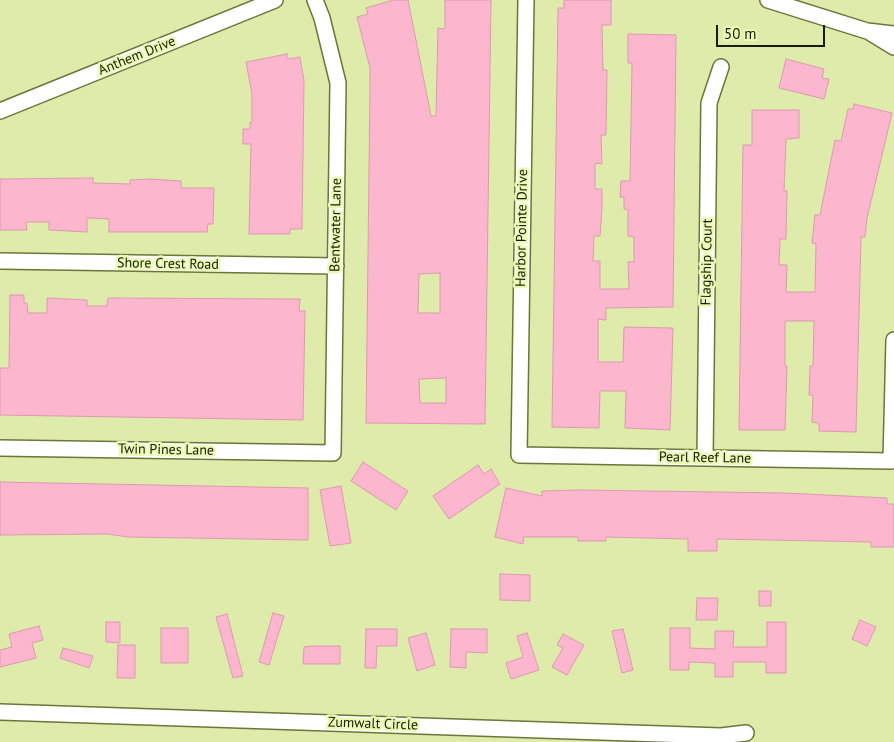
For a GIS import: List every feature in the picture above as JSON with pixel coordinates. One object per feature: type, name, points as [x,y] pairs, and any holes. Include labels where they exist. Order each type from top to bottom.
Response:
[{"type":"street","name":"Anthem Drive","points":[[0,111],[275,0]]},
{"type":"street","name":"Bentwater Lane","points":[[315,0],[322,18],[338,83],[333,452]]},
{"type":"street","name":"Harbor Pointe Drive","points":[[519,455],[526,0]]},
{"type":"street","points":[[768,0],[867,31],[894,34]]},
{"type":"street","points":[[867,31],[894,47]]},
{"type":"street","name":"Flagship Court","points":[[705,458],[709,103],[721,68]]},
{"type":"street","name":"Shore Crest Road","points":[[0,262],[336,266]]},
{"type":"street","name":"Pearl Reef Lane","points":[[519,455],[891,461],[894,340]]},
{"type":"street","name":"Twin Pines Lane","points":[[0,448],[333,452]]},
{"type":"street","name":"Zumwalt Circle","points":[[0,712],[549,736],[721,736],[746,733]]},
{"type":"building","points":[[393,0],[408,0],[431,116],[436,116],[438,28],[445,29],[445,0],[491,0],[485,424],[366,423],[370,68],[357,17],[368,14],[366,8]],"holes":[[[440,273],[440,313],[418,313],[419,274]],[[446,378],[446,403],[420,403],[419,379]]]},
{"type":"building","points":[[564,0],[611,0],[611,25],[602,25],[603,70],[607,70],[606,135],[601,135],[602,164],[595,163],[595,189],[602,189],[600,236],[594,236],[593,261],[600,261],[600,289],[629,289],[628,262],[634,262],[634,237],[628,236],[628,210],[624,209],[624,197],[620,197],[621,181],[630,181],[632,63],[628,63],[628,34],[676,35],[673,307],[606,308],[606,320],[598,319],[598,362],[623,362],[624,327],[673,328],[670,430],[625,428],[626,391],[600,391],[599,428],[552,427],[558,8],[564,8]]},
{"type":"building","points":[[287,54],[287,59],[300,57],[304,81],[302,229],[290,229],[290,234],[249,234],[251,144],[243,144],[243,129],[250,129],[250,122],[252,122],[252,94],[246,62]]},
{"type":"building","points":[[786,59],[824,69],[822,78],[829,79],[824,99],[779,88]]},
{"type":"building","points":[[854,104],[892,113],[867,218],[865,237],[861,237],[856,432],[819,431],[819,423],[812,422],[813,395],[809,395],[810,366],[813,366],[814,321],[785,321],[785,366],[787,366],[785,430],[739,430],[743,145],[752,145],[752,110],[799,110],[799,138],[786,139],[784,191],[787,191],[786,239],[780,239],[779,265],[787,265],[786,292],[815,292],[816,244],[812,243],[815,215],[820,215],[835,140],[841,141],[848,109],[853,109]]},
{"type":"building","points":[[93,178],[93,183],[130,184],[130,180],[151,179],[181,181],[181,188],[214,188],[213,224],[208,224],[207,232],[109,232],[109,219],[87,218],[87,232],[49,230],[49,222],[26,222],[27,230],[0,230],[0,179]]},
{"type":"building","points":[[10,295],[24,295],[24,303],[27,303],[28,313],[47,313],[47,298],[87,300],[87,306],[107,306],[108,298],[300,299],[299,311],[305,311],[303,420],[0,415],[0,368],[9,368]]},
{"type":"building","points":[[363,462],[408,491],[396,510],[351,481]]},
{"type":"building","points":[[478,465],[484,474],[491,469],[500,484],[449,519],[433,496]]},
{"type":"building","points":[[0,482],[308,488],[308,540],[128,537],[107,534],[0,535]]},
{"type":"building","points":[[341,486],[351,543],[330,546],[320,490]]},
{"type":"building","points":[[506,488],[542,496],[542,491],[579,490],[785,493],[887,498],[887,504],[894,504],[894,547],[871,547],[871,542],[717,539],[717,551],[688,551],[688,539],[606,537],[606,541],[578,541],[578,537],[524,537],[523,544],[495,537]]},
{"type":"building","points":[[500,574],[530,575],[530,601],[500,600]]},
{"type":"building","points":[[759,591],[771,591],[771,606],[759,606]]},
{"type":"building","points":[[697,598],[718,598],[717,620],[696,620]]},
{"type":"building","points":[[273,613],[284,616],[269,665],[259,662]]},
{"type":"building","points":[[227,614],[243,676],[233,678],[216,617]]},
{"type":"building","points":[[860,620],[876,627],[867,646],[852,639]]},
{"type":"building","points":[[106,622],[120,622],[120,643],[106,642]]},
{"type":"building","points":[[767,622],[786,622],[786,673],[766,673],[766,662],[733,662],[733,677],[715,677],[715,663],[689,662],[689,670],[670,670],[670,628],[690,628],[690,648],[715,649],[715,631],[734,631],[733,647],[767,647]]},
{"type":"building","points":[[39,626],[43,640],[32,643],[36,658],[0,667],[0,650],[12,647],[9,634]]},
{"type":"building","points":[[161,628],[188,628],[188,663],[161,663]]},
{"type":"building","points":[[366,629],[397,629],[397,646],[377,646],[376,668],[365,668]]},
{"type":"building","points":[[451,629],[487,629],[487,653],[466,652],[466,668],[450,667]]},
{"type":"building","points":[[623,629],[633,670],[622,673],[612,631]]},
{"type":"building","points":[[426,633],[435,665],[417,671],[408,638]]},
{"type":"building","points":[[527,633],[539,670],[511,679],[506,663],[523,657],[517,636]]},
{"type":"building","points":[[563,634],[584,645],[567,675],[552,667],[563,648],[557,645]]},
{"type":"building","points":[[118,645],[135,645],[135,678],[117,678]]},
{"type":"building","points":[[340,646],[340,664],[303,664],[304,647]]},
{"type":"building","points":[[63,648],[93,656],[89,668],[60,658]]}]
